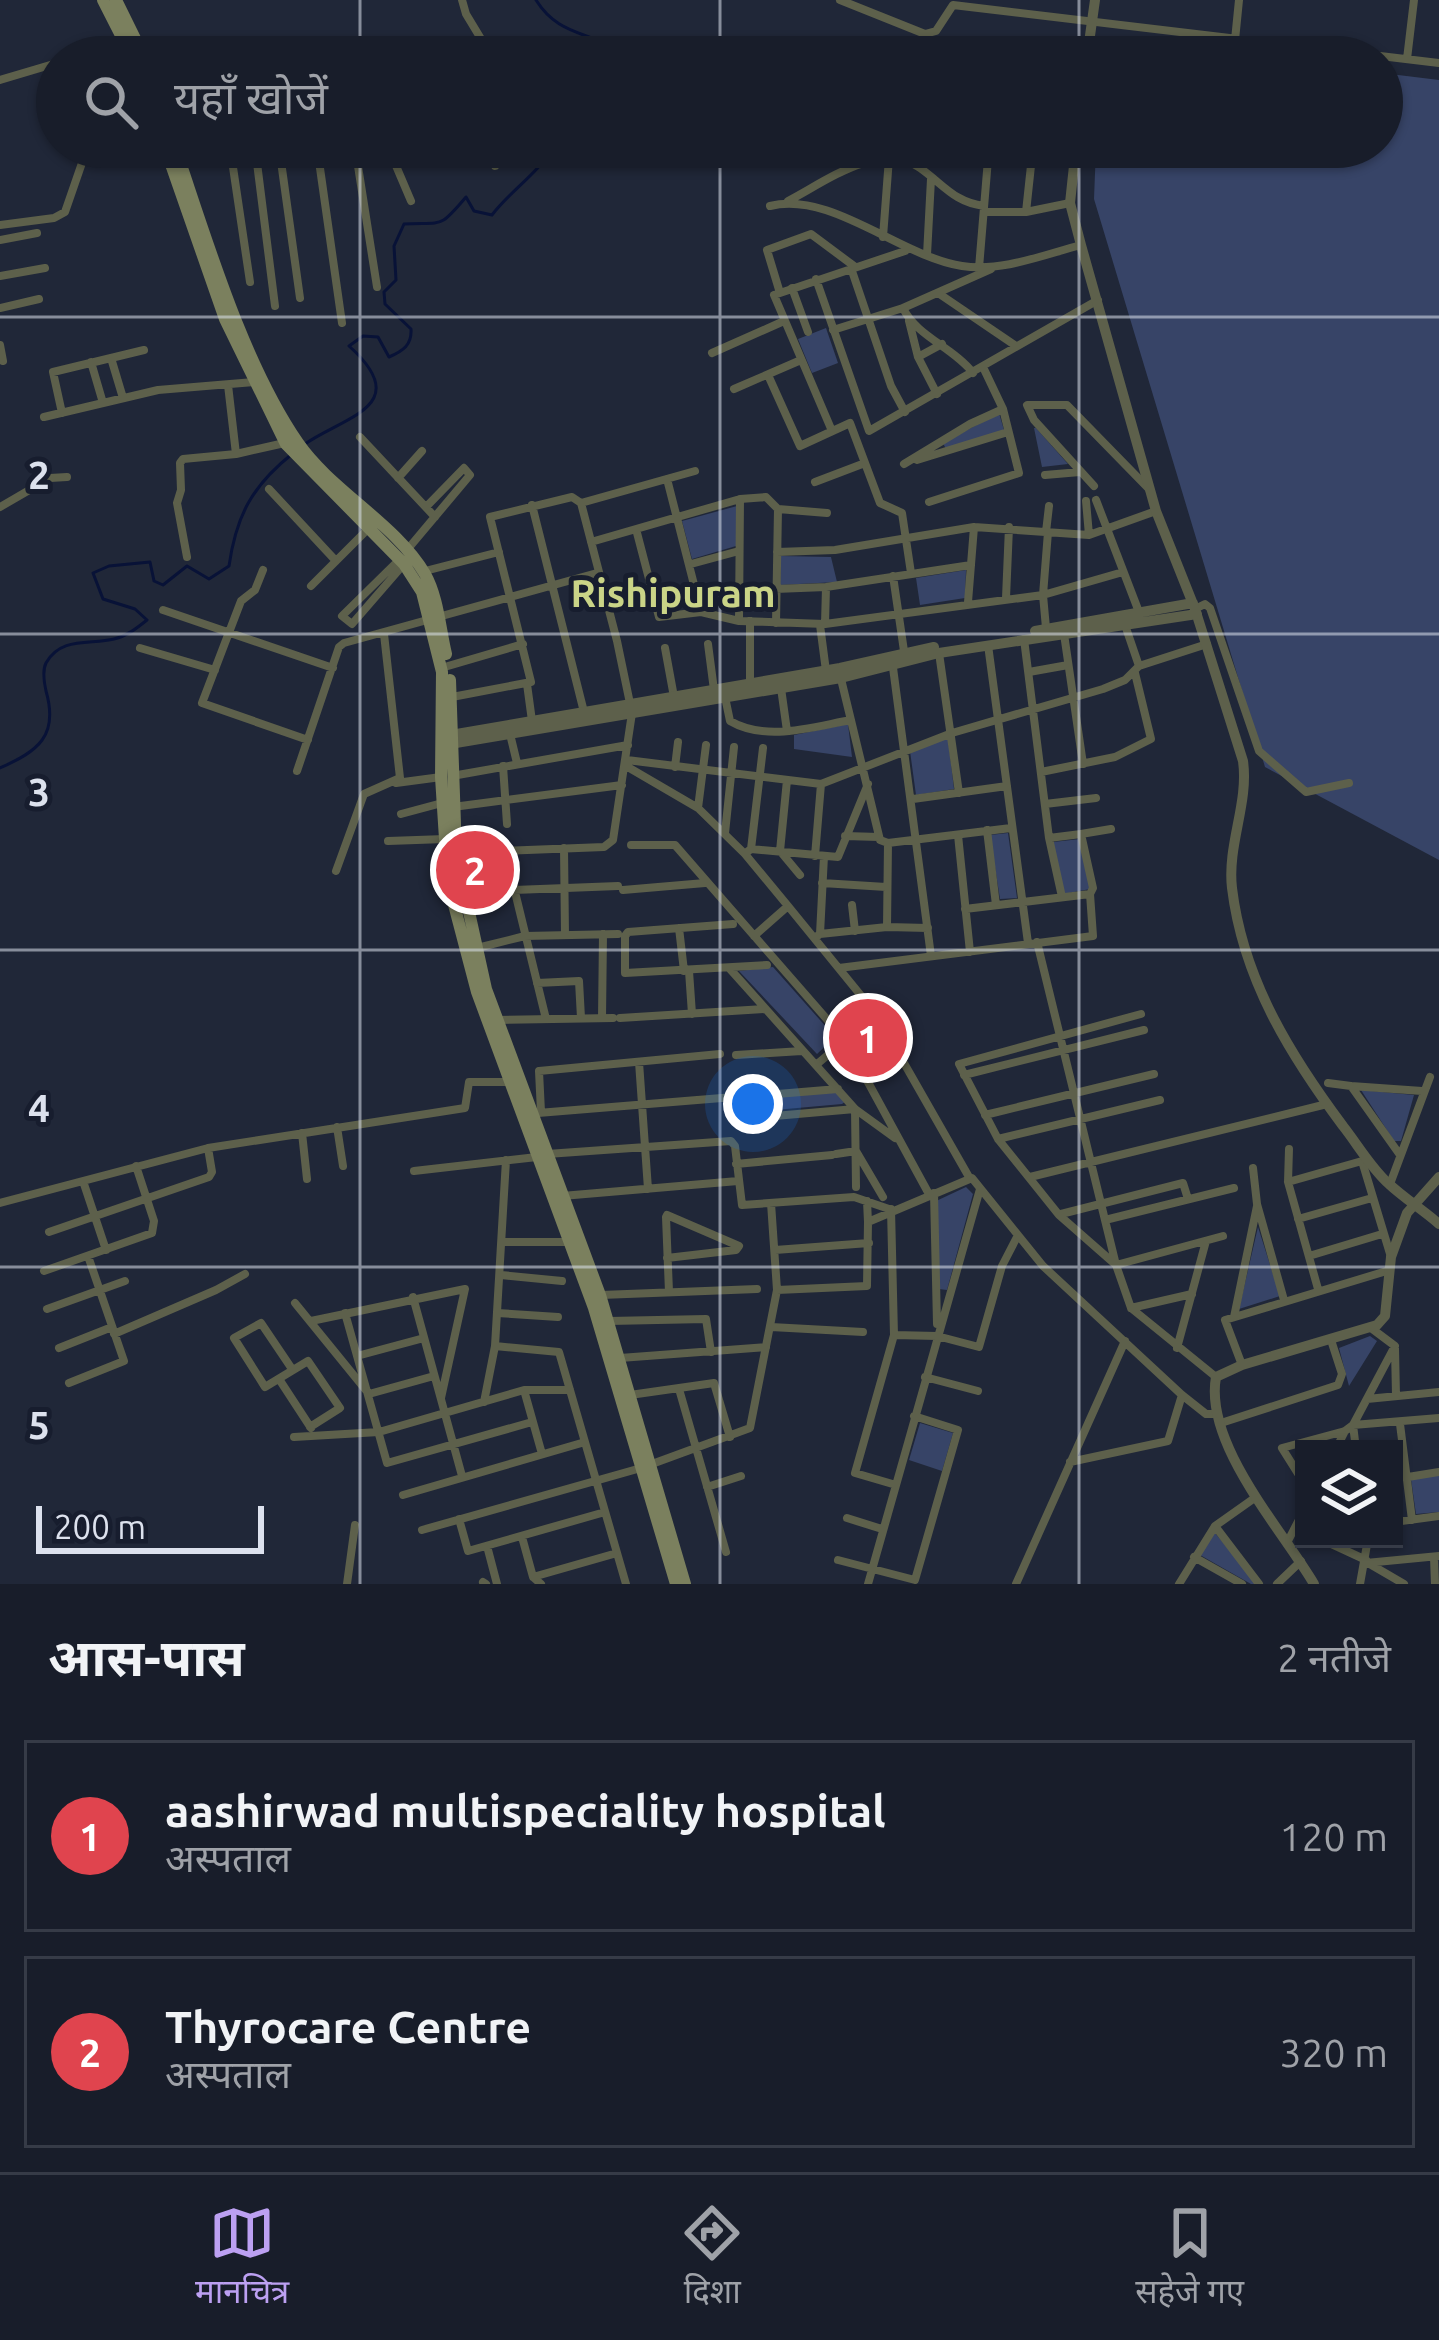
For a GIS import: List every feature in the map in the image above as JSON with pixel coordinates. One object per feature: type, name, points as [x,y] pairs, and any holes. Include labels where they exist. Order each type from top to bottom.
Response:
[{"type":"main road","points":[[104,0],[122,36]]},
{"type":"main road","points":[[116,0],[134,36]]},
{"type":"main road","points":[[172,168],[210,281],[254,382],[292,444],[368,529],[423,572],[442,672],[452,897],[477,992],[509,1082],[600,1295],[676,1584]]},
{"type":"main road","points":[[183,168],[245,339],[292,444]]},
{"type":"main road","points":[[309,465],[403,559],[422,592],[448,666],[452,697],[446,740]]},
{"type":"main road","points":[[447,805],[445,838],[497,1020],[536,1113],[541,1156],[562,1196],[686,1584]]},
{"type":"street","points":[[462,0],[479,36]]},
{"type":"street","points":[[840,0],[925,34],[936,31],[950,3],[1201,36]]},
{"type":"street","points":[[1090,36],[1095,0]]},
{"type":"street","points":[[1235,36],[1239,0]]},
{"type":"street","points":[[1407,59],[1414,0]]},
{"type":"street","points":[[1403,59],[1439,63]]},
{"type":"street","points":[[0,80],[36,69]]},
{"type":"street","points":[[0,225],[54,218],[65,212],[80,168]]},
{"type":"street","points":[[233,168],[250,282]]},
{"type":"street","points":[[258,168],[275,306]]},
{"type":"street","points":[[282,168],[301,298]]},
{"type":"street","points":[[320,168],[342,322]]},
{"type":"street","points":[[358,168],[377,287]]},
{"type":"street","points":[[397,168],[410,201]]},
{"type":"street","points":[[770,206],[853,168]]},
{"type":"street","points":[[883,237],[888,168]]},
{"type":"street","points":[[920,168],[966,204],[984,209],[1026,212],[1070,203]]},
{"type":"street","points":[[979,268],[987,168]]},
{"type":"street","points":[[1026,212],[1031,168]]},
{"type":"street","points":[[1074,168],[1070,203],[1150,490],[1207,644],[1245,771],[1233,838],[1232,885],[1242,939],[1277,1030],[1365,1161],[1439,1224]]},
{"type":"street","points":[[927,255],[932,178]]},
{"type":"street","points":[[787,202],[810,204],[907,250],[979,268],[1081,245]]},
{"type":"street","points":[[0,240],[38,233]]},
{"type":"street","points":[[780,293],[767,250],[811,234],[853,268],[891,386],[905,412]]},
{"type":"street","points":[[832,431],[774,295],[907,250]]},
{"type":"street","points":[[833,330],[903,308],[998,266]]},
{"type":"street","points":[[0,277],[45,268]]},
{"type":"street","points":[[816,279],[869,431]]},
{"type":"street","points":[[792,288],[808,332]]},
{"type":"street","points":[[938,293],[1016,346]]},
{"type":"street","points":[[0,308],[39,299]]},
{"type":"street","points":[[855,437],[1099,299]]},
{"type":"street","points":[[903,308],[909,321],[973,373]]},
{"type":"street","points":[[712,353],[784,321]]},
{"type":"street","points":[[909,321],[918,357],[938,394]]},
{"type":"street","points":[[918,357],[942,344]]},
{"type":"street","points":[[0,345],[4,361]]},
{"type":"street","points":[[62,413],[53,372],[144,350]]},
{"type":"street","points":[[111,358],[123,398]]},
{"type":"street","points":[[734,389],[801,360]]},
{"type":"street","points":[[91,362],[103,403]]},
{"type":"street","points":[[929,502],[1019,473],[1003,409],[983,367]]},
{"type":"street","points":[[768,375],[800,446],[850,423],[882,506],[901,511],[911,574]]},
{"type":"street","points":[[44,417],[158,389],[254,382]]},
{"type":"street","points":[[228,385],[236,454]]},
{"type":"street","points":[[1094,486],[1034,420],[1027,405],[1067,405],[1150,490]]},
{"type":"street","points":[[1003,409],[904,464],[1008,432]]},
{"type":"street","points":[[360,437],[435,517]]},
{"type":"street","points":[[187,556],[177,503],[180,461],[292,444]]},
{"type":"street","points":[[398,478],[422,451]]},
{"type":"street","points":[[815,482],[865,464]]},
{"type":"street","points":[[403,559],[342,616],[352,624],[470,475],[464,468],[426,507]]},
{"type":"street","points":[[581,503],[694,471]]},
{"type":"street","points":[[1045,475],[1082,472]]},
{"type":"street","points":[[0,507],[50,478],[68,477]]},
{"type":"street","points":[[667,479],[701,612]]},
{"type":"street","points":[[269,490],[336,561]]},
{"type":"street","points":[[451,854],[611,843],[631,709],[581,503],[572,497],[490,517],[532,680],[452,697]]},
{"type":"street","points":[[590,542],[740,499],[766,497],[778,509],[827,513]]},
{"type":"street","points":[[740,499],[740,591],[750,684]]},
{"type":"street","points":[[1088,536],[1091,501],[1140,614]]},
{"type":"street","points":[[532,505],[584,712]]},
{"type":"street","points":[[1046,628],[1048,506]]},
{"type":"street","points":[[776,623],[778,509]]},
{"type":"street","points":[[777,552],[835,550],[974,527],[1088,536],[1156,511]]},
{"type":"street","points":[[968,602],[974,527]]},
{"type":"street","points":[[1006,598],[1009,527]]},
{"type":"street","points":[[310,586],[368,529]]},
{"type":"street","points":[[636,530],[661,622],[701,612],[745,621],[822,624],[1043,595],[1124,572]]},
{"type":"street","points":[[691,564],[739,550]]},
{"type":"street","points":[[423,572],[499,552]]},
{"type":"street","points":[[775,589],[971,565]]},
{"type":"street","points":[[263,570],[255,590],[241,601],[202,703],[308,740]]},
{"type":"street","points":[[297,772],[344,643],[598,573]]},
{"type":"street","points":[[893,577],[898,612],[896,656],[931,956]]},
{"type":"street","points":[[826,586],[822,624],[879,836]]},
{"type":"street","points":[[699,601],[740,591]]},
{"type":"street","points":[[896,656],[1125,625],[1205,604],[1264,758],[1306,792],[1349,783]]},
{"type":"street","points":[[446,740],[584,712],[631,709],[674,697],[782,688],[896,656],[1046,628],[1195,609]]},
{"type":"street","points":[[163,610],[333,668]]},
{"type":"street","points":[[1041,772],[1125,754],[1151,740],[1125,625]]},
{"type":"street","points":[[1064,633],[1083,764]]},
{"type":"street","points":[[384,634],[400,778],[396,783]]},
{"type":"street","points":[[1024,639],[1049,838],[1062,897]]},
{"type":"street","points":[[448,666],[524,644]]},
{"type":"street","points":[[707,644],[720,694],[730,721],[737,726],[788,731],[850,720]]},
{"type":"street","points":[[626,763],[821,784],[952,733],[1103,689],[1137,670],[1207,644]]},
{"type":"street","points":[[988,645],[1022,901],[1061,1036],[1116,1265],[1131,1308],[1216,1377],[1225,1441],[1314,1584]]},
{"type":"street","points":[[140,648],[214,670]]},
{"type":"street","points":[[665,648],[674,697]]},
{"type":"street","points":[[939,652],[959,793]]},
{"type":"street","points":[[1028,673],[1069,665]]},
{"type":"street","points":[[446,740],[510,734],[720,694],[750,684],[836,672]]},
{"type":"street","points":[[526,684],[532,721]]},
{"type":"street","points":[[782,688],[788,731]]},
{"type":"street","points":[[510,734],[517,764]]},
{"type":"street","points":[[675,767],[679,742]]},
{"type":"street","points":[[698,808],[706,745]]},
{"type":"street","points":[[336,871],[364,794],[396,783],[628,746]]},
{"type":"street","points":[[725,833],[734,746]]},
{"type":"street","points":[[748,851],[763,748]]},
{"type":"street","points":[[626,763],[698,808],[748,851],[876,1014],[969,1177],[1043,1266],[1182,1395],[1219,1418],[1338,1385],[1342,1374],[1331,1340]]},
{"type":"street","points":[[503,766],[507,824]]},
{"type":"street","points":[[787,780],[780,851],[800,875]]},
{"type":"street","points":[[748,851],[838,857],[868,782]]},
{"type":"street","points":[[817,936],[822,883],[821,784]]},
{"type":"street","points":[[401,814],[622,785]]},
{"type":"street","points":[[913,800],[1007,786]]},
{"type":"street","points":[[1045,804],[1096,798]]},
{"type":"street","points":[[845,836],[879,836],[888,843],[1010,828]]},
{"type":"street","points":[[1049,838],[1111,829]]},
{"type":"street","points":[[986,830],[996,904]]},
{"type":"street","points":[[837,968],[1094,936],[1093,888],[1082,834]]},
{"type":"street","points":[[958,835],[970,952]]},
{"type":"street","points":[[388,841],[445,838]]},
{"type":"street","points":[[631,845],[671,843],[845,1040],[932,1194],[937,1336]]},
{"type":"street","points":[[887,927],[888,843]]},
{"type":"street","points":[[564,848],[565,935]]},
{"type":"street","points":[[505,851],[546,1019]]},
{"type":"street","points":[[514,890],[707,882]]},
{"type":"street","points":[[822,883],[886,887]]},
{"type":"street","points":[[965,909],[1090,894]]},
{"type":"street","points":[[852,905],[855,931]]},
{"type":"street","points":[[754,936],[788,906]]},
{"type":"street","points":[[733,924],[626,933],[625,973],[767,964]]},
{"type":"street","points":[[817,936],[887,927],[928,928]]},
{"type":"street","points":[[679,928],[692,1014]]},
{"type":"street","points":[[602,1018],[603,934]]},
{"type":"street","points":[[476,949],[525,936],[618,934]]},
{"type":"street","points":[[729,968],[855,1109],[899,1142]]},
{"type":"street","points":[[537,983],[579,981],[581,1018]]},
{"type":"street","points":[[497,1020],[766,1009]]},
{"type":"street","points":[[816,1065],[876,1014]]},
{"type":"street","points":[[1116,1265],[1059,1215],[998,1139],[958,1064],[1141,1014]]},
{"type":"street","points":[[964,1075],[1144,1030]]},
{"type":"street","points":[[736,1055],[803,1050]]},
{"type":"street","points":[[720,1054],[539,1070],[536,1113],[838,1090]]},
{"type":"street","points":[[639,1062],[648,1189]]},
{"type":"street","points":[[985,1115],[1154,1074]]},
{"type":"street","points":[[1390,1185],[1430,1077]]},
{"type":"street","points":[[0,1204],[208,1148],[465,1108],[470,1082],[509,1082]]},
{"type":"street","points":[[1328,1083],[1422,1091]]},
{"type":"street","points":[[1352,1086],[1400,1155]]},
{"type":"street","points":[[760,1095],[765,1118],[855,1109]]},
{"type":"street","points":[[998,1139],[1160,1100]]},
{"type":"street","points":[[1030,1177],[1327,1104]]},
{"type":"street","points":[[855,1109],[856,1187]]},
{"type":"street","points":[[337,1127],[343,1166]]},
{"type":"street","points":[[302,1133],[308,1179]]},
{"type":"street","points":[[414,1171],[733,1142],[742,1205],[854,1197],[891,1210]]},
{"type":"street","points":[[50,1232],[211,1176],[208,1148]]},
{"type":"street","points":[[1289,1150],[1288,1182],[1318,1289]]},
{"type":"street","points":[[736,1164],[856,1151]]},
{"type":"street","points":[[856,1151],[883,1197]]},
{"type":"street","points":[[484,1402],[495,1346],[506,1160]]},
{"type":"street","points":[[1288,1182],[1365,1161]]},
{"type":"street","points":[[1365,1161],[1390,1264]]},
{"type":"street","points":[[44,1271],[152,1233],[154,1220],[136,1166]]},
{"type":"street","points":[[1253,1168],[1257,1204],[1284,1300]]},
{"type":"street","points":[[868,1222],[969,1177]]},
{"type":"street","points":[[1216,1377],[1242,1365],[1371,1328],[1385,1316],[1390,1264],[1407,1214],[1435,1190],[1439,1177]]},
{"type":"street","points":[[562,1196],[738,1180]]},
{"type":"street","points":[[83,1181],[106,1250]]},
{"type":"street","points":[[1059,1215],[1183,1183],[1188,1199]]},
{"type":"street","points":[[868,1584],[980,1188]]},
{"type":"street","points":[[1105,1220],[1234,1188]]},
{"type":"street","points":[[1298,1219],[1372,1198]]},
{"type":"street","points":[[777,1291],[867,1286],[867,1201]]},
{"type":"street","points":[[422,1530],[645,1466],[730,1437],[752,1423],[777,1291],[772,1203]]},
{"type":"street","points":[[1234,1317],[1257,1204]]},
{"type":"street","points":[[891,1210],[893,1335],[855,1473],[896,1485]]},
{"type":"street","points":[[667,1258],[739,1246],[668,1215],[667,1258],[669,1292]]},
{"type":"street","points":[[1309,1256],[1382,1234]]},
{"type":"street","points":[[893,1335],[937,1336],[979,1347],[1002,1266],[1018,1235]]},
{"type":"street","points":[[1116,1265],[1223,1236]]},
{"type":"street","points":[[1177,1348],[1207,1240]]},
{"type":"street","points":[[503,1242],[575,1242]]},
{"type":"street","points":[[774,1250],[869,1243]]},
{"type":"street","points":[[69,1383],[124,1361],[88,1256]]},
{"type":"street","points":[[1242,1365],[1225,1320],[1390,1264]]},
{"type":"street","points":[[59,1348],[216,1290],[245,1274]]},
{"type":"street","points":[[501,1275],[562,1281]]},
{"type":"street","points":[[47,1310],[125,1281]]},
{"type":"street","points":[[311,1322],[464,1289],[441,1398]]},
{"type":"street","points":[[600,1295],[757,1289]]},
{"type":"street","points":[[1131,1308],[1192,1294]]},
{"type":"street","points":[[413,1297],[462,1476]]},
{"type":"street","points":[[295,1303],[368,1394]]},
{"type":"street","points":[[345,1313],[387,1463],[532,1423]]},
{"type":"street","points":[[497,1313],[557,1317]]},
{"type":"street","points":[[608,1321],[706,1319],[711,1352]]},
{"type":"street","points":[[292,1369],[261,1323],[234,1338],[263,1386],[308,1361],[340,1407],[313,1432]]},
{"type":"street","points":[[771,1327],[863,1332]]},
{"type":"street","points":[[1371,1328],[1395,1346]]},
{"type":"street","points":[[358,1356],[424,1338]]},
{"type":"street","points":[[1016,1584],[1125,1341]]},
{"type":"street","points":[[495,1346],[560,1352],[626,1584]]},
{"type":"street","points":[[1395,1346],[1396,1396]]},
{"type":"street","points":[[1342,1440],[1395,1346]]},
{"type":"street","points":[[619,1358],[766,1347]]},
{"type":"street","points":[[368,1394],[434,1376]]},
{"type":"street","points":[[925,1377],[978,1391]]},
{"type":"street","points":[[279,1379],[313,1432]]},
{"type":"street","points":[[630,1395],[714,1383],[730,1437]]},
{"type":"street","points":[[679,1389],[726,1552]]},
{"type":"street","points":[[293,1437],[313,1432],[379,1432],[524,1390],[570,1390]]},
{"type":"street","points":[[524,1390],[542,1454]]},
{"type":"street","points":[[1367,1399],[1439,1392]]},
{"type":"street","points":[[1069,1463],[1168,1441],[1182,1395]]},
{"type":"street","points":[[838,1560],[915,1580],[958,1430],[914,1416]]},
{"type":"street","points":[[1309,1440],[1349,1428],[1439,1418]]},
{"type":"street","points":[[1400,1424],[1412,1520]]},
{"type":"street","points":[[1349,1428],[1354,1440]]},
{"type":"street","points":[[404,1495],[585,1442]]},
{"type":"street","points":[[1295,1444],[1282,1448],[1295,1469]]},
{"type":"street","points":[[1408,1477],[1439,1472]]},
{"type":"street","points":[[707,1487],[741,1476]]},
{"type":"street","points":[[1179,1584],[1215,1526],[1257,1496]]},
{"type":"street","points":[[459,1520],[468,1551],[605,1512]]},
{"type":"street","points":[[1403,1521],[1439,1516]]},
{"type":"street","points":[[847,1518],[882,1529]]},
{"type":"street","points":[[347,1584],[355,1525]]},
{"type":"street","points":[[1215,1526],[1259,1584]]},
{"type":"street","points":[[1288,1541],[1295,1527]]},
{"type":"street","points":[[522,1537],[537,1580],[617,1553]]},
{"type":"street","points":[[487,1546],[497,1584]]},
{"type":"street","points":[[1339,1548],[1404,1584]]},
{"type":"street","points":[[1360,1584],[1367,1548]]},
{"type":"street","points":[[1195,1557],[1243,1584]]},
{"type":"street","points":[[1366,1562],[1436,1557],[1435,1584]]},
{"type":"street","points":[[1277,1584],[1300,1561]]},
{"type":"street","points":[[484,1583],[493,1570]]},
{"type":"shaded area","points":[[1403,76],[1439,80],[1439,860],[1265,767],[1094,199],[1095,168],[1403,168]]},
{"type":"shaded area","points":[[826,328],[838,363],[812,373],[798,339]]},
{"type":"shaded area","points":[[999,413],[1004,430],[946,449],[943,443]]},
{"type":"shaded area","points":[[1036,428],[1068,464],[1042,467]]},
{"type":"shaded area","points":[[737,506],[736,546],[692,559],[682,521]]},
{"type":"shaded area","points":[[781,556],[831,557],[837,582],[780,585]]},
{"type":"shaded area","points":[[966,570],[965,598],[920,605],[916,578]]},
{"type":"shaded area","points":[[848,724],[852,757],[794,749],[794,735]]},
{"type":"shaded area","points":[[948,738],[954,789],[916,795],[910,751]]},
{"type":"shaded area","points":[[1008,833],[1017,898],[1000,899],[990,835]]},
{"type":"shaded area","points":[[1080,839],[1090,889],[1064,894],[1053,842]]},
{"type":"shaded area","points":[[773,967],[835,1037],[817,1054],[739,971]]},
{"type":"shaded area","points":[[834,1086],[846,1101],[842,1104],[764,1111],[763,1093]]},
{"type":"shaded area","points":[[1361,1090],[1414,1095],[1401,1141],[1394,1141]]},
{"type":"shaded area","points":[[966,1187],[973,1194],[947,1290],[939,1289],[934,1202]]},
{"type":"shaded area","points":[[1258,1227],[1280,1296],[1239,1309]]},
{"type":"shaded area","points":[[1370,1336],[1377,1341],[1349,1386],[1339,1348]]},
{"type":"shaded area","points":[[920,1423],[953,1433],[942,1471],[909,1460]]},
{"type":"shaded area","points":[[1439,1475],[1439,1512],[1416,1514],[1411,1479]]},
{"type":"shaded area","points":[[1214,1532],[1259,1584],[1200,1555]]},
{"type":"waterway","points":[[536,0],[556,22],[586,36]]},
{"type":"waterway","points":[[305,444],[353,417],[375,396],[376,383],[368,366],[349,346],[363,336],[378,337],[389,357],[408,343],[411,329],[385,304],[384,292],[396,280],[394,246],[404,224],[440,222],[466,197],[474,211],[492,215],[538,168]]},
{"type":"waterway","points":[[0,768],[35,748],[47,731],[44,673],[52,654],[68,645],[119,638],[147,620],[135,609],[103,599],[93,573],[109,566],[150,562],[154,581],[163,585],[187,566],[209,579],[229,566],[241,517],[256,490],[292,454]]},
{"type":"place","name":"Thyrocare Centre","points":[[475,870]]},
{"type":"place","name":"aashirwad multispeciality hospital","points":[[868,1038]]},
{"type":"district","name":"Rishipuram","points":[[673,592]]}]
